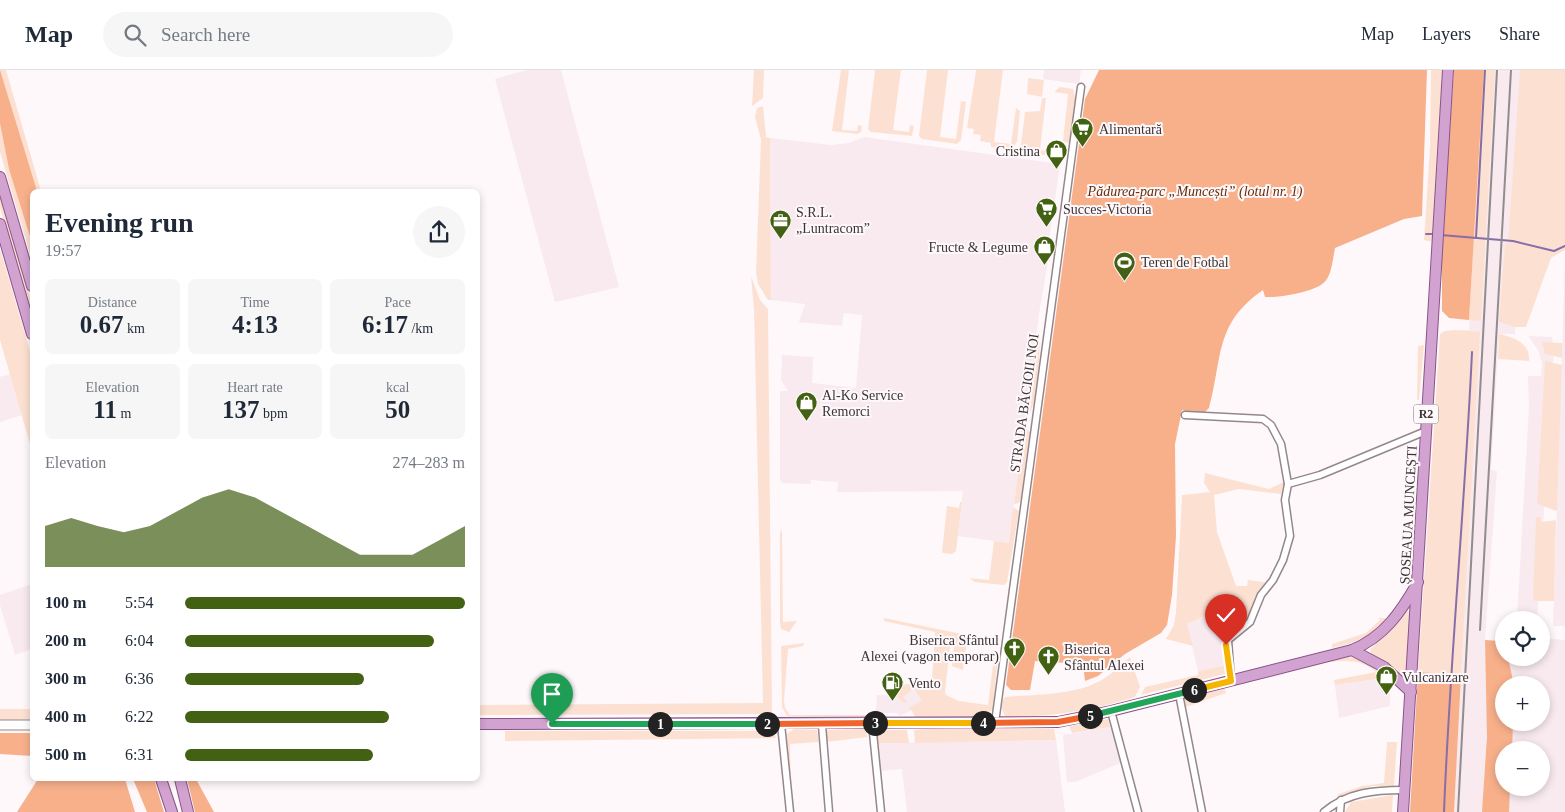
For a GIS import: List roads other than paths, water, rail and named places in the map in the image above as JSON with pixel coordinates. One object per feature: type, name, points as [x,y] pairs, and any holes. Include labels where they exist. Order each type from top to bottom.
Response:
[{"type":"main road","name":"ȘOSEAUA MUNCEȘTI","points":[[1403,812],[1448,70]]},
{"type":"main road","points":[[0,177],[30,279]]},
{"type":"main road","points":[[0,224],[30,327]]},
{"type":"main road","name":"R2","points":[[480,724],[822,725],[1058,722],[1111,711],[1352,650],[1372,641],[1381,634],[1402,609],[1418,582]]},
{"type":"main road","points":[[1352,650],[1384,667],[1411,692]]},
{"type":"main road","points":[[0,725],[30,725]]},
{"type":"main road","points":[[162,781],[172,812]]},
{"type":"main road","points":[[180,781],[188,812]]},
{"type":"street","name":"STRADA BĂCIOII NOI","points":[[995,723],[1081,87]]},
{"type":"street","points":[[1185,416],[1254,417],[1267,421],[1281,444],[1288,484],[1285,500],[1289,519],[1288,546],[1273,580],[1261,594],[1250,622],[1228,640],[1231,681]]},
{"type":"street","points":[[1288,484],[1320,475],[1426,431]]},
{"type":"street","points":[[1179,694],[1202,812]]},
{"type":"street","points":[[1111,711],[1138,812]]},
{"type":"street","points":[[872,723],[882,812]]},
{"type":"street","points":[[781,724],[790,812]]},
{"type":"street","points":[[822,725],[829,812]]},
{"type":"street","points":[[1324,812],[1341,800],[1374,791],[1404,790]]},
{"type":"street","points":[[1340,812],[1341,800]]},
{"type":"waterway","points":[[1476,238],[1485,70]]},
{"type":"waterway","points":[[1426,234],[1434,234]]},
{"type":"waterway","points":[[1441,235],[1513,241],[1554,251],[1565,246]]},
{"type":"waterway","points":[[1444,812],[1472,352]]},
{"type":"railway","points":[[1458,812],[1497,70]]},
{"type":"railway","points":[[1480,630],[1511,70]]},
{"type":"place","name":"Alimentară","points":[[1083,148]]},
{"type":"place","name":"Cristina","points":[[1056,170]]},
{"type":"place","name":"Succes-Victoria","points":[[1047,228]]},
{"type":"place","name":"S.R.L. „Luntracom”","points":[[780,239]]},
{"type":"place","name":"Fructe & Legume","points":[[1044,266]]},
{"type":"place","name":"Teren de Fotbal","points":[[1125,281]]},
{"type":"place","name":"Al-Ko Service Remorci","points":[[806,422]]},
{"type":"place","name":"Biserica Sfântul Alexei (vagon temporar)","points":[[1015,667]]},
{"type":"place","name":"Biserica Sfântul Alexei","points":[[1048,676]]},
{"type":"place","name":"Vulcanizare","points":[[1386,696]]},
{"type":"place","name":"Vento","points":[[892,702]]},
{"type":"park label","name":"Pădurea-parc „Muncești” (lotul nr. 1)","points":[[1195,191]]}]
